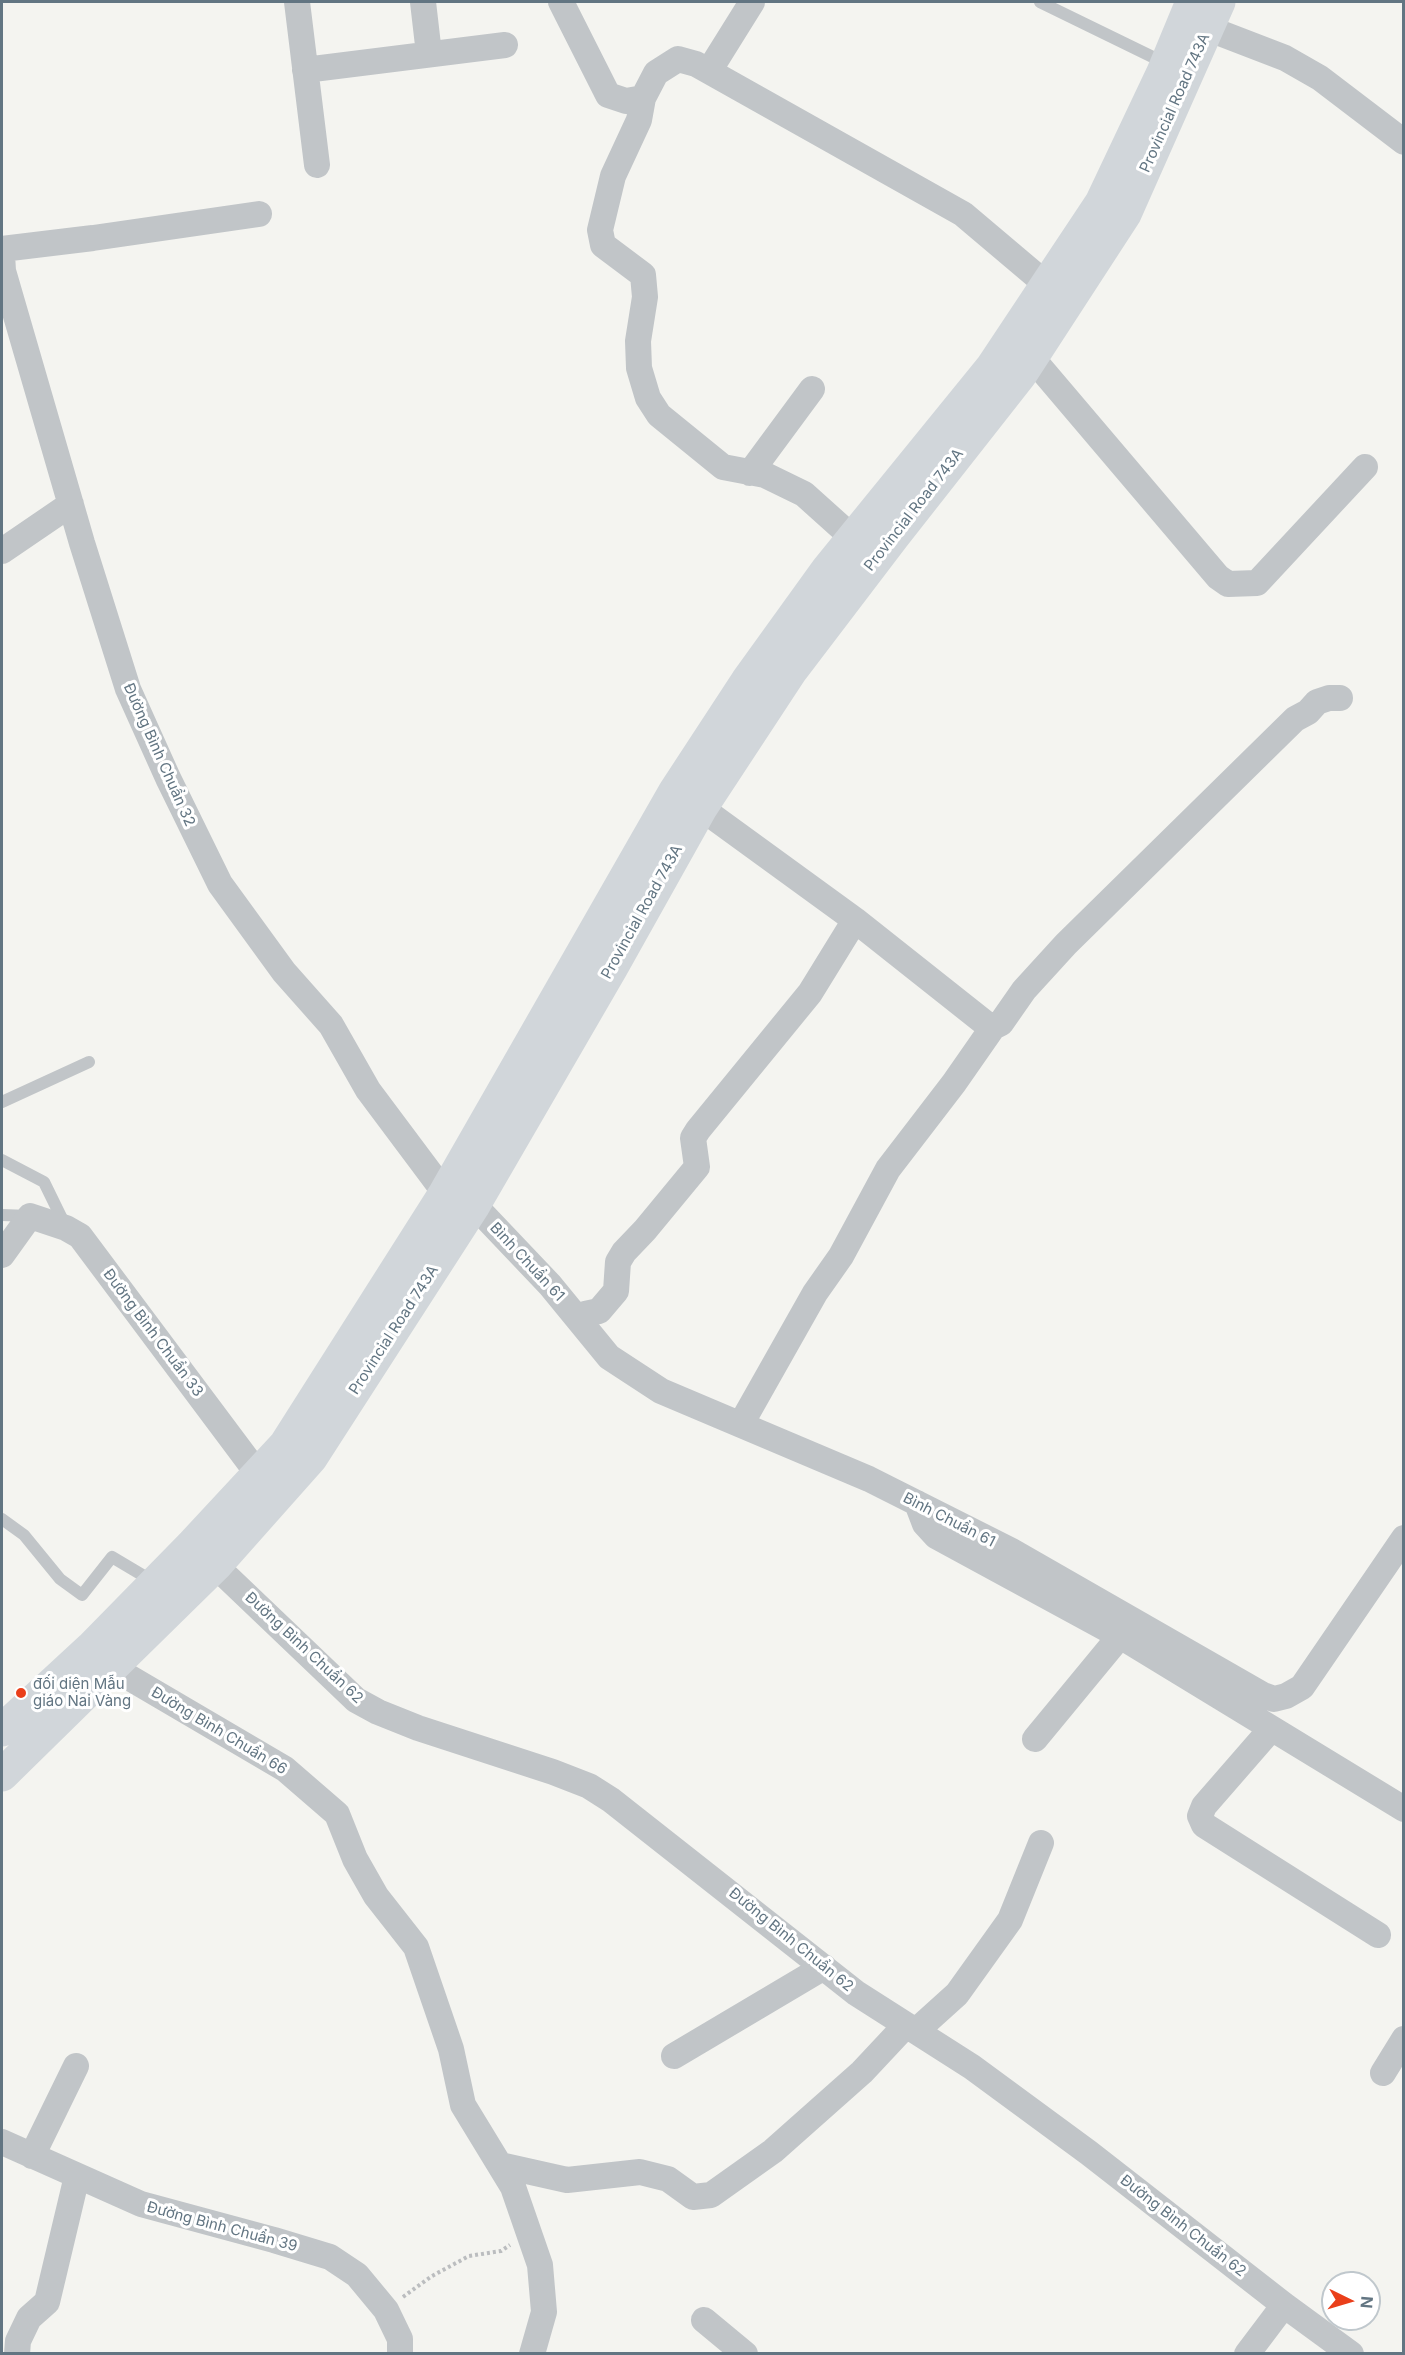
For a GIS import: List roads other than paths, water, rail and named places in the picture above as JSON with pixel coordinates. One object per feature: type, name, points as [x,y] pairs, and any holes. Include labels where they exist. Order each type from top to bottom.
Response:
[{"type":"main road","name":"Provincial Road 743A","points":[[2,1730],[91,1648],[155,1583],[205,1555],[311,1458],[460,1199],[675,791],[747,681],[827,570],[992,367],[1101,203],[1166,63],[1206,10]]},
{"type":"main road","name":"Provincial Road 743A","points":[[2,1775],[113,1668],[205,1555],[258,1474],[285,1445],[460,1199],[612,967],[701,808],[791,671],[1032,358],[1125,214],[1206,10]]},
{"type":"street","points":[[297,2],[317,165]]},
{"type":"street","points":[[423,2],[429,54]]},
{"type":"street","points":[[561,2],[608,95],[626,101],[643,99]]},
{"type":"street","points":[[709,71],[752,2]]},
{"type":"street","points":[[1206,10],[1320,78],[1404,142]]},
{"type":"street","points":[[305,70],[505,45]]},
{"type":"street","points":[[853,538],[804,494],[765,475],[723,467],[659,416],[648,399],[639,368],[638,340],[645,297],[643,275],[603,245],[600,230],[613,176],[639,120],[643,99],[656,73],[678,60],[696,64],[709,71],[963,214],[1047,285]]},
{"type":"street","points":[[2,249],[259,214]]},
{"type":"street","name":"Đường Bình Chuẩn 32","points":[[2,254],[3,272],[128,689],[220,884],[284,972],[331,1025],[368,1090],[460,1199]]},
{"type":"street","points":[[1032,358],[1218,577],[1228,584],[1257,583],[1365,467]]},
{"type":"street","points":[[750,473],[812,389]]},
{"type":"street","points":[[2,551],[71,504]]},
{"type":"street","points":[[741,1424],[815,1293],[841,1256],[888,1169],[954,1083],[993,1027],[1001,1023],[1024,990],[1066,944],[1295,719],[1308,712],[1317,702],[1329,698],[1340,698]]},
{"type":"street","points":[[701,808],[855,920],[993,1027]]},
{"type":"street","points":[[579,1320],[585,1314],[599,1311],[616,1291],[618,1262],[624,1252],[697,1167],[693,1138],[810,993],[855,920]]},
{"type":"street","name":"Bình Chuẩn 61","points":[[460,1199],[550,1284],[609,1357],[661,1391],[869,1479],[917,1503],[1010,1550],[1274,1699],[1286,1696],[1302,1687],[1404,1538]]},
{"type":"street","points":[[2,1255],[30,1216]]},
{"type":"street","name":"Đường Bình Chuẩn 33","points":[[30,1216],[66,1228],[80,1236],[258,1474]]},
{"type":"street","points":[[917,1503],[925,1524],[936,1536],[1120,1636],[1404,1809]]},
{"type":"street","name":"Đường Bình Chuẩn 62","points":[[205,1555],[356,1700],[378,1712],[418,1728],[589,1786],[611,1800],[856,1993],[972,2067],[1089,2153],[1284,2306],[1351,2354]]},
{"type":"street","points":[[1035,1739],[1120,1636]]},
{"type":"street","name":"Đường Bình Chuẩn 66","points":[[113,1668],[285,1769],[337,1814],[355,1859],[376,1896],[416,1947],[451,2049],[463,2105],[513,2187],[540,2265],[544,2312],[532,2354]]},
{"type":"street","points":[[1271,1730],[1204,1806],[1200,1816],[1204,1825],[1378,1935]]},
{"type":"street","points":[[500,2165],[567,2180],[640,2172],[668,2179],[693,2198],[711,2195],[773,2151],[911,2028],[957,1994],[1010,1920],[1041,1843]]},
{"type":"street","points":[[674,2056],[824,1967]]},
{"type":"street","points":[[1383,2073],[1404,2039]]},
{"type":"street","points":[[32,2156],[76,2066]]},
{"type":"street","name":"Đường Bình Chuẩn 39","points":[[2,2142],[141,2204],[330,2257],[357,2275],[386,2310],[400,2339],[400,2354]]},
{"type":"street","points":[[17,2354],[18,2341],[29,2318],[47,2302],[77,2176]]},
{"type":"street","points":[[1247,2354],[1284,2306]]},
{"type":"street","points":[[704,2320],[745,2354]]},
{"type":"lane","points":[[1040,2],[1166,63]]},
{"type":"lane","points":[[2,1102],[89,1062]]},
{"type":"lane","points":[[2,1161],[44,1182],[66,1228]]},
{"type":"lane","points":[[2,1215],[30,1216]]},
{"type":"lane","points":[[2,1519],[24,1535],[60,1579],[82,1595],[112,1557],[155,1583]]},
{"type":"place","name":"đối diện Mẫu giáo Nai Vàng","points":[[21,1693]]}]
